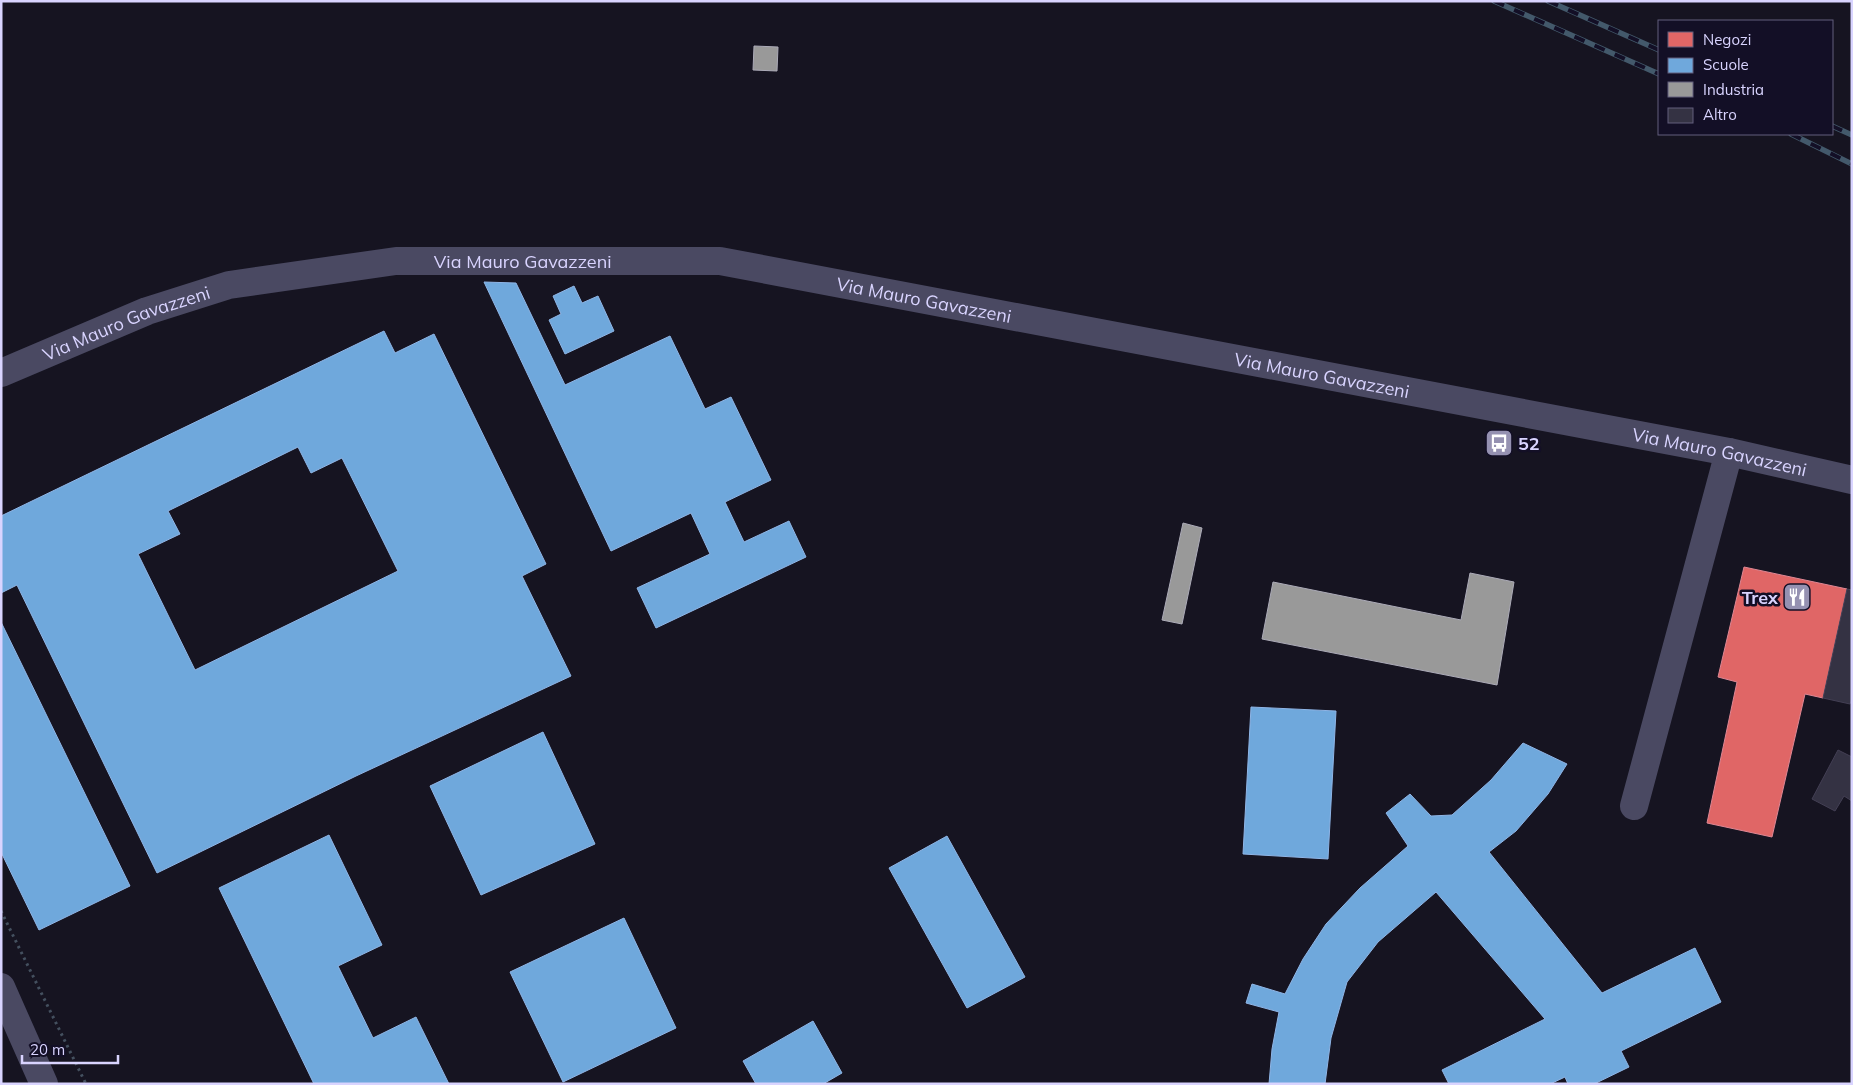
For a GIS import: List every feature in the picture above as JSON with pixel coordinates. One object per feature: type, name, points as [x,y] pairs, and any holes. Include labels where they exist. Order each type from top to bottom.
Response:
[{"type":"street","name":"Via Mauro Gavazzeni","points":[[1,373],[148,310],[228,285],[396,261],[720,261],[1729,452],[1852,480]]},
{"type":"street","points":[[1634,806],[1729,452]]},
{"type":"street","points":[[4,992],[44,1084]]},
{"type":"path","points":[[1,910],[86,1084]]},
{"type":"building: Negozi","points":[[1744,567],[1847,589],[1823,698],[1805,694],[1772,837],[1707,823],[1737,682],[1718,677]]},
{"type":"building: Scuole","points":[[484,282],[516,283],[565,385],[670,336],[705,409],[731,397],[771,480],[725,502],[744,542],[789,521],[806,557],[656,628],[637,588],[710,554],[691,513],[611,551]]},
{"type":"building: Scuole","points":[[574,286],[582,303],[598,296],[614,331],[565,354],[549,320],[561,314],[553,296]]},
{"type":"building: Scuole","points":[[384,331],[395,353],[434,334],[546,564],[522,576],[571,676],[356,776],[157,873],[17,585],[1,593],[1,516]],"holes":[[[298,447],[311,473],[342,458],[398,571],[195,670],[138,554],[180,534],[168,511]]]},
{"type":"building: Scuole","points":[[1,622],[130,886],[39,930],[1,852]]},
{"type":"building: Scuole","points":[[1251,707],[1336,711],[1328,859],[1243,854]]},
{"type":"building: Scuole","points":[[543,732],[595,844],[481,895],[430,786]]},
{"type":"building: Scuole","points":[[1523,743],[1567,764],[1548,794],[1516,831],[1489,852],[1602,993],[1695,948],[1721,1002],[1621,1051],[1629,1067],[1594,1084],[1568,1084],[1565,1077],[1550,1084],[1449,1084],[1442,1070],[1545,1019],[1436,892],[1378,942],[1347,982],[1331,1038],[1325,1084],[1269,1084],[1272,1049],[1279,1012],[1246,1003],[1252,984],[1285,994],[1303,959],[1326,924],[1360,888],[1408,846],[1386,813],[1410,794],[1431,816],[1452,815],[1491,780]]},
{"type":"building: Scuole","points":[[329,835],[382,945],[338,966],[373,1038],[416,1017],[449,1084],[314,1084],[219,888]]},
{"type":"building: Scuole","points":[[947,836],[1025,977],[967,1008],[889,868]]},
{"type":"building: Scuole","points":[[624,918],[676,1028],[563,1082],[510,972]]},
{"type":"building: Scuole","points":[[813,1021],[842,1073],[823,1084],[756,1084],[743,1061]]},
{"type":"building: Industria","points":[[754,46],[778,47],[777,71],[753,70]]},
{"type":"building: Industria","points":[[1183,523],[1202,528],[1182,624],[1162,620]]},
{"type":"building: Industria","points":[[1470,573],[1514,582],[1497,685],[1262,639],[1273,582],[1461,620]]},
{"type":"building: Altro","points":[[1847,589],[1852,590],[1852,698],[1850,704],[1823,698]]},
{"type":"building: Altro","points":[[1838,750],[1852,757],[1852,801],[1844,796],[1835,811],[1812,799]]},
{"type":"railway","points":[[1494,1],[1658,74]]},
{"type":"railway","points":[[1548,1],[1658,50]]},
{"type":"railway","points":[[1833,126],[1852,135]]},
{"type":"railway","points":[[1793,135],[1852,164]]},
{"type":"place","name":"52","points":[[1499,443]]},
{"type":"place","name":"Trex","points":[[1797,597]]}]
